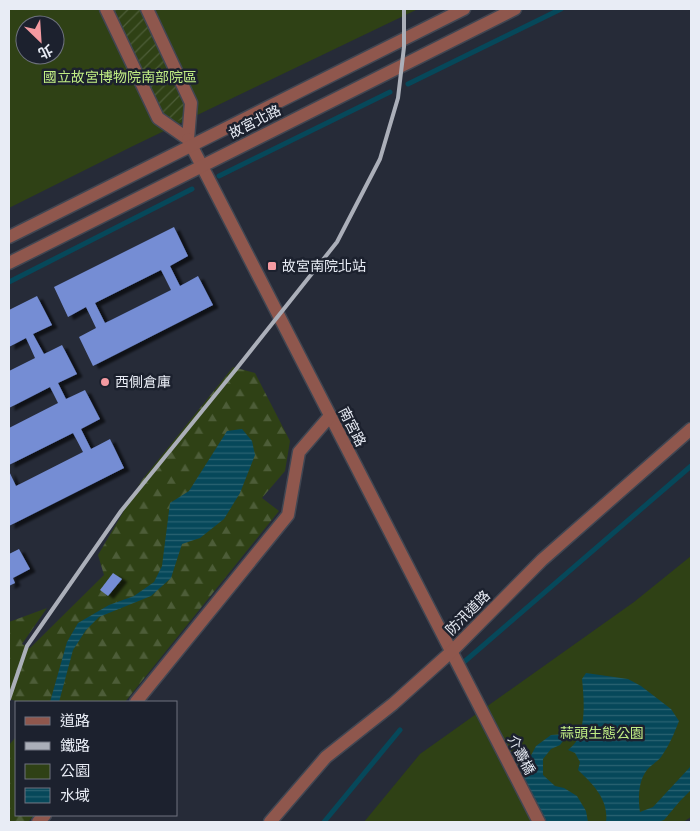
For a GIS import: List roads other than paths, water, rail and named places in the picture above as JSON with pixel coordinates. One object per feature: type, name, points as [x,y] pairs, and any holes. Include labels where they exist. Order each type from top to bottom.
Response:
[{"type":"street","points":[[106,9],[158,118],[190,142]]},
{"type":"street","points":[[148,9],[191,102],[190,142]]},
{"type":"street","name":"故宮北路","points":[[9,237],[190,142],[464,9]]},
{"type":"street","name":"故宮北路","points":[[9,263],[515,9]]},
{"type":"street","name":"南宮路","points":[[190,142],[476,701]]},
{"type":"street","points":[[137,701],[288,515],[300,452],[330,416]]},
{"type":"street","name":"防汛道路","points":[[270,822],[326,757],[393,704],[451,652],[542,560],[691,429]]},
{"type":"street","name":"介壽橋","points":[[476,701],[539,822]]},
{"type":"water","points":[[242,429],[252,441],[255,455],[240,493],[224,519],[200,538],[182,544],[171,578],[151,596],[99,617],[86,630],[73,650],[59,701],[50,701],[67,642],[78,623],[109,605],[134,596],[154,582],[162,566],[170,503],[189,491],[227,431]]},
{"type":"water","points":[[586,673],[628,679],[641,686],[671,709],[679,721],[664,753],[644,774],[639,790],[640,812],[653,807],[691,766],[691,790],[664,820],[658,822],[606,822],[605,807],[599,793],[578,770],[580,762],[575,753],[568,750],[577,740],[582,726],[584,702],[582,679]]},
{"type":"water","points":[[568,734],[560,745],[551,749],[543,759],[543,775],[555,786],[564,788],[577,796],[586,811],[588,822],[543,822],[524,785],[526,765],[536,746],[551,735]]},
{"type":"waterway","points":[[408,84],[561,9]]},
{"type":"waterway","points":[[219,176],[390,92]]},
{"type":"waterway","points":[[9,282],[192,189]]},
{"type":"waterway","points":[[464,662],[691,466]]},
{"type":"waterway","points":[[324,822],[400,730]]},
{"type":"railway","points":[[9,699],[27,646],[121,511],[337,242],[380,159],[398,98],[404,47],[404,9]]},
{"type":"place","name":"故宮南院北站","points":[[272,266]]},
{"type":"place","name":"西側倉庫","points":[[105,382]]},
{"type":"park label","name":"國立故宮博物院南部院區","points":[[120,77]]},
{"type":"park label","name":"蒜頭生態公園","points":[[602,733]]}]
